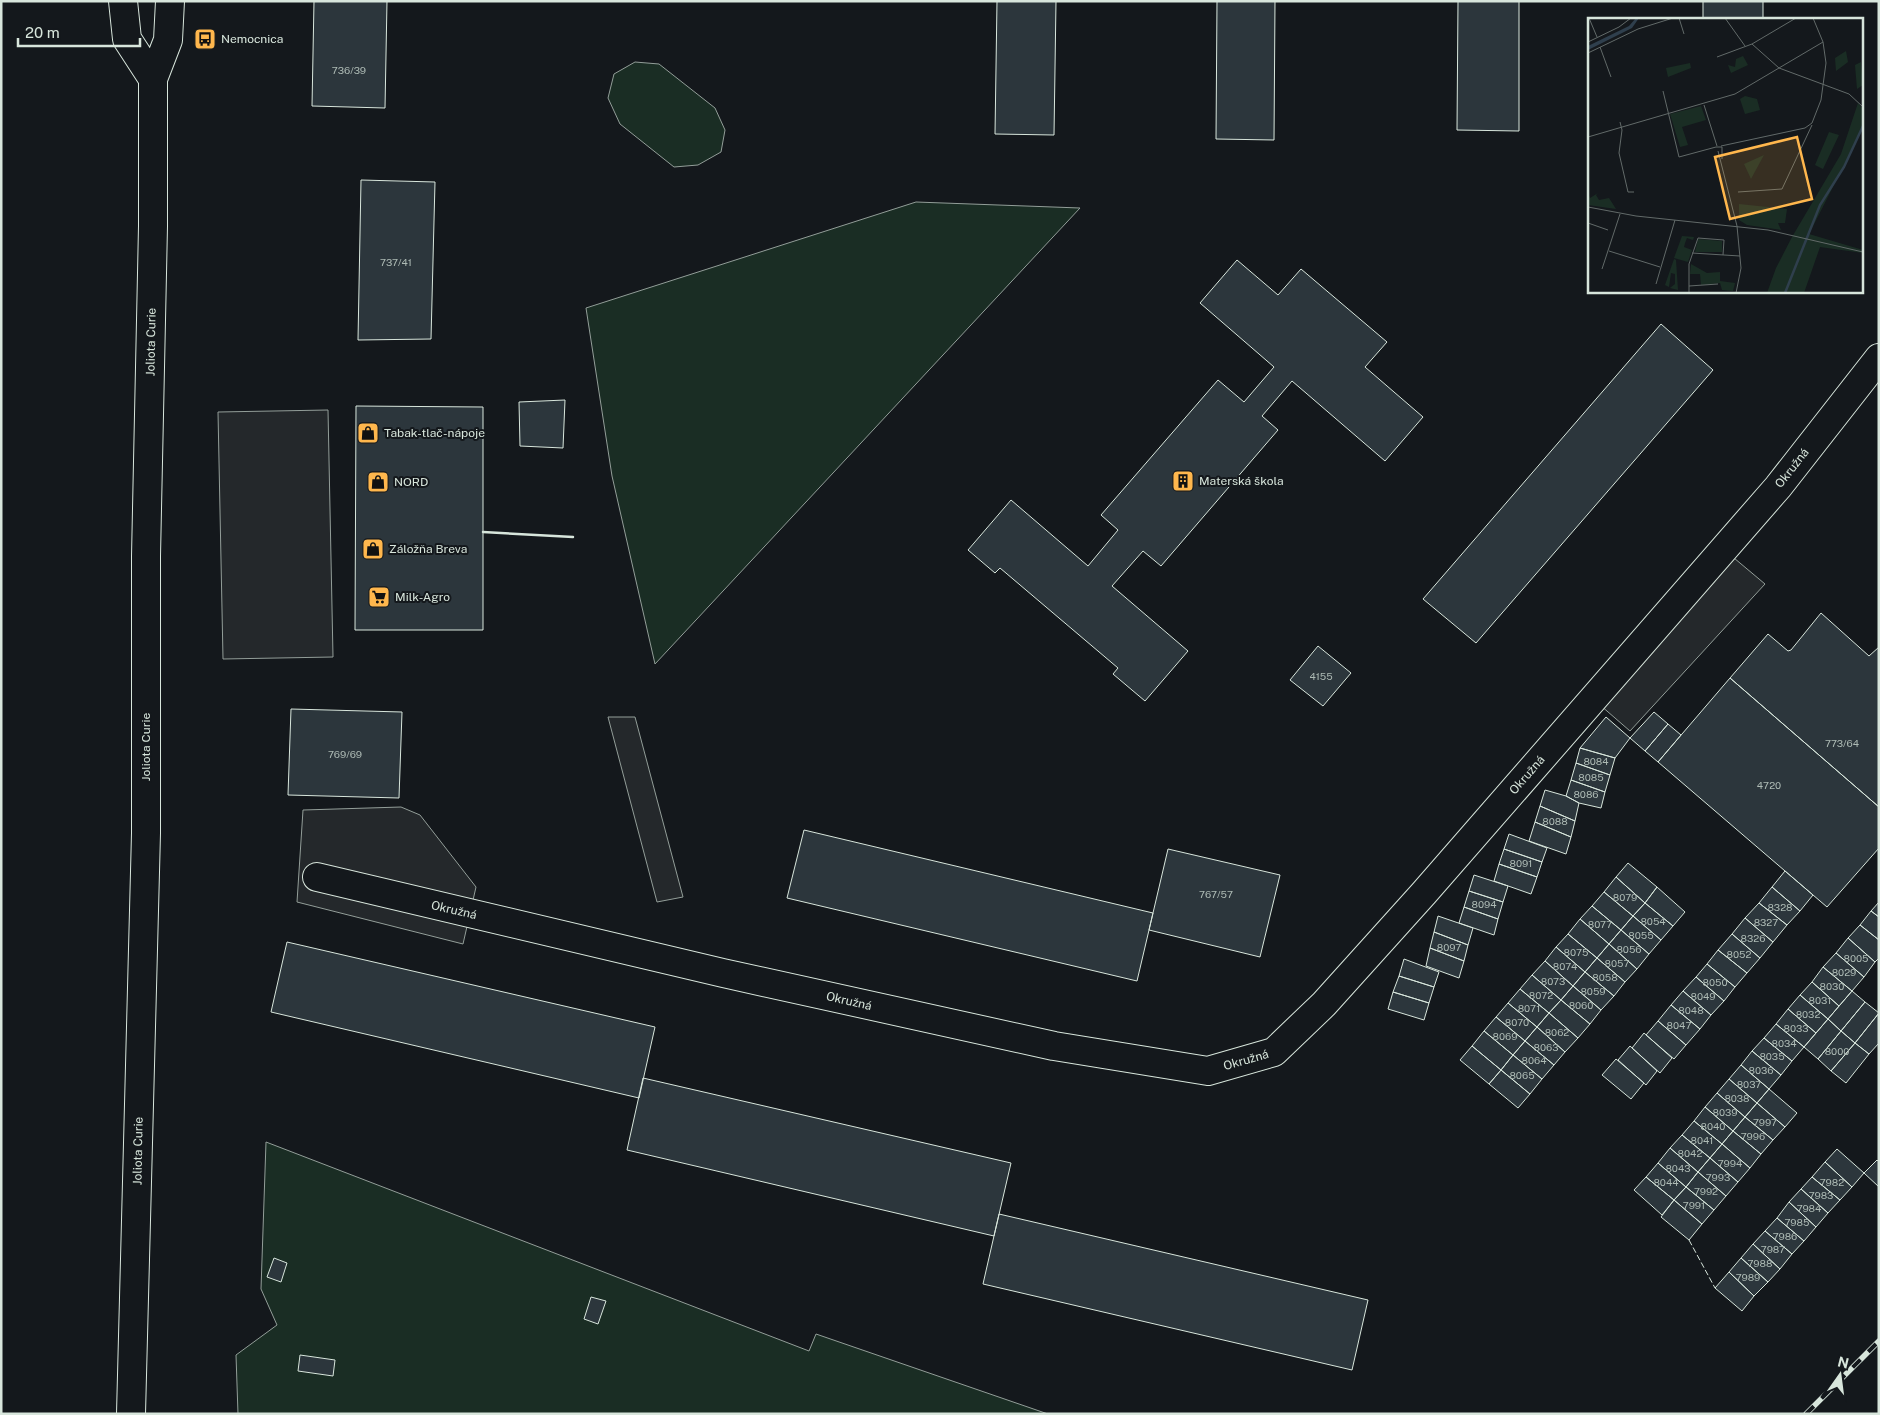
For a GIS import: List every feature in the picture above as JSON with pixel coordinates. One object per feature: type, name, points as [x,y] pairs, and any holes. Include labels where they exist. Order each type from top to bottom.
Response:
[{"type":"street","points":[[123,1],[127,38],[153,79]]},
{"type":"street","name":"Joliota Curie","points":[[131,1414],[146,833],[146,556],[153,226],[153,79],[168,40],[170,1]]},
{"type":"street","name":"Okružná","points":[[318,878],[733,975],[1054,1046],[1208,1071],[1274,1052],[1324,1004],[1444,871],[1778,487],[1879,358]]},
{"type":"green space","points":[[635,62],[659,64],[715,108],[725,130],[721,152],[698,165],[674,167],[620,124],[608,98],[614,74]]},
{"type":"green space","points":[[916,202],[1080,208],[655,664],[612,476],[586,308]]},
{"type":"green space","points":[[266,1142],[809,1351],[816,1334],[1048,1414],[238,1414],[236,1355],[277,1325],[261,1289]]},
{"type":"shaded area","points":[[328,410],[333,657],[223,659],[218,412]]},
{"type":"shaded area","points":[[1734,558],[1765,584],[1630,731],[1600,705]]},
{"type":"shaded area","points":[[608,717],[635,717],[683,897],[657,902]]},
{"type":"shaded area","points":[[401,807],[420,815],[476,887],[463,944],[297,902],[303,810]]},
{"type":"building","points":[[314,1],[387,1],[385,108],[312,106]]},
{"type":"building","points":[[997,1],[1056,1],[1054,135],[995,134]]},
{"type":"building","points":[[1217,1],[1275,1],[1274,140],[1216,139]]},
{"type":"building","points":[[1458,1],[1519,1],[1519,131],[1457,130]]},
{"type":"building","points":[[1703,1],[1763,1],[1763,18],[1703,18]]},
{"type":"building","points":[[361,180],[435,182],[431,339],[358,340]]},
{"type":"building","name":"Materská škola","points":[[1237,260],[1278,295],[1301,269],[1387,342],[1365,367],[1423,417],[1385,461],[1292,381],[1262,416],[1278,430],[1161,566],[1143,551],[1112,586],[1188,651],[1145,701],[1113,674],[1118,668],[1000,568],[995,573],[968,550],[1011,500],[1088,566],[1118,530],[1101,515],[1218,380],[1244,402],[1274,367],[1200,303]]},
{"type":"building","points":[[1661,324],[1713,370],[1476,643],[1423,599]]},
{"type":"building","points":[[565,400],[563,448],[520,446],[519,402]]},
{"type":"building","points":[[356,406],[483,407],[483,630],[355,630]]},
{"type":"building","points":[[1821,613],[1869,656],[1879,647],[1879,807],[1730,678],[1768,634],[1788,651],[1791,650]]},
{"type":"building","points":[[1318,646],[1351,673],[1323,706],[1290,680]]},
{"type":"building","points":[[1730,678],[1879,807],[1879,848],[1827,907],[1658,762]]},
{"type":"building","points":[[291,709],[402,712],[399,798],[288,795]]},
{"type":"building","points":[[1654,712],[1668,724],[1645,751],[1630,738]]},
{"type":"building","points":[[1606,717],[1630,738],[1615,758],[1580,748]]},
{"type":"building","points":[[1668,724],[1681,735],[1658,762],[1645,751]]},
{"type":"building","points":[[1580,748],[1615,758],[1610,775],[1576,763]]},
{"type":"building","points":[[1576,763],[1610,775],[1605,792],[1571,780]]},
{"type":"building","points":[[1571,780],[1605,792],[1601,808],[1579,803],[1566,796]]},
{"type":"building","points":[[1545,790],[1566,796],[1579,803],[1575,821],[1540,806]]},
{"type":"building","points":[[1540,806],[1575,821],[1571,837],[1535,822]]},
{"type":"building","points":[[1535,822],[1571,837],[1566,854],[1529,841]]},
{"type":"building","points":[[804,830],[1153,913],[1137,981],[787,898]]},
{"type":"building","points":[[1509,834],[1547,848],[1542,862],[1504,849]]},
{"type":"building","points":[[1168,849],[1280,875],[1260,957],[1149,930]]},
{"type":"building","points":[[1504,849],[1542,862],[1537,877],[1499,864]]},
{"type":"building","points":[[1628,863],[1657,887],[1645,903],[1616,877]]},
{"type":"building","points":[[1499,864],[1537,877],[1531,894],[1494,881]]},
{"type":"building","points":[[1785,871],[1813,895],[1800,911],[1772,887]]},
{"type":"building","points":[[1474,875],[1508,886],[1503,902],[1469,891]]},
{"type":"building","points":[[1616,877],[1645,903],[1633,916],[1604,892]]},
{"type":"building","points":[[1657,887],[1685,912],[1673,926],[1645,903]]},
{"type":"building","points":[[1772,887],[1800,911],[1787,925],[1759,903]]},
{"type":"building","points":[[1469,891],[1503,902],[1498,919],[1464,907]]},
{"type":"building","points":[[1604,892],[1633,916],[1621,930],[1592,906]]},
{"type":"building","points":[[1879,902],[1879,917],[1871,911]]},
{"type":"building","points":[[1645,903],[1673,926],[1661,940],[1633,916]]},
{"type":"building","points":[[1759,903],[1787,925],[1773,942],[1745,918]]},
{"type":"building","points":[[1592,906],[1621,930],[1609,944],[1580,919]]},
{"type":"building","points":[[1464,907],[1498,919],[1494,935],[1459,923]]},
{"type":"building","points":[[1871,911],[1879,917],[1879,940],[1860,925]]},
{"type":"building","points":[[1438,916],[1473,928],[1468,945],[1434,932]]},
{"type":"building","points":[[1633,916],[1661,940],[1649,954],[1621,930]]},
{"type":"building","points":[[1745,918],[1773,942],[1760,958],[1732,934]]},
{"type":"building","points":[[1580,919],[1609,944],[1597,958],[1568,934]]},
{"type":"building","points":[[1860,925],[1879,940],[1879,958],[1875,962],[1848,938]]},
{"type":"building","points":[[1621,930],[1649,954],[1637,969],[1609,944]]},
{"type":"building","points":[[1434,932],[1468,945],[1464,961],[1430,948]]},
{"type":"building","points":[[1568,934],[1597,958],[1585,972],[1556,947]]},
{"type":"building","points":[[1732,934],[1760,958],[1747,973],[1718,950]]},
{"type":"building","points":[[1848,938],[1875,962],[1864,977],[1836,953]]},
{"type":"building","points":[[287,942],[655,1027],[639,1098],[271,1012]]},
{"type":"building","points":[[1609,944],[1637,969],[1625,982],[1597,958]]},
{"type":"building","points":[[1556,947],[1585,972],[1573,986],[1545,961]]},
{"type":"building","points":[[1430,948],[1464,961],[1459,978],[1426,966]]},
{"type":"building","points":[[1718,950],[1747,973],[1735,987],[1707,964]]},
{"type":"building","points":[[1836,953],[1864,977],[1852,991],[1823,967]]},
{"type":"building","points":[[1597,958],[1625,982],[1614,996],[1585,972]]},
{"type":"building","points":[[1404,959],[1439,972],[1434,987],[1399,976]]},
{"type":"building","points":[[1545,961],[1573,986],[1561,1000],[1532,975]]},
{"type":"building","points":[[1707,964],[1735,987],[1724,1001],[1696,977]]},
{"type":"building","points":[[1823,967],[1852,991],[1839,1006],[1812,982]]},
{"type":"building","points":[[1585,972],[1614,996],[1601,1010],[1573,986]]},
{"type":"building","points":[[1532,975],[1561,1000],[1549,1013],[1520,989]]},
{"type":"building","points":[[1399,976],[1434,987],[1429,1003],[1393,992]]},
{"type":"building","points":[[1696,977],[1724,1001],[1711,1015],[1683,991]]},
{"type":"building","points":[[1812,982],[1839,1006],[1828,1019],[1800,995]]},
{"type":"building","points":[[1573,986],[1601,1010],[1590,1024],[1561,1000]]},
{"type":"building","points":[[1520,989],[1549,1013],[1537,1027],[1508,1003]]},
{"type":"building","points":[[1683,991],[1711,1015],[1700,1029],[1671,1005]]},
{"type":"building","points":[[1852,991],[1865,1002],[1841,1031],[1828,1019]]},
{"type":"building","points":[[1393,992],[1429,1003],[1424,1020],[1388,1009]]},
{"type":"building","points":[[1800,995],[1828,1019],[1816,1033],[1788,1009]]},
{"type":"building","points":[[1561,1000],[1590,1024],[1578,1038],[1549,1013]]},
{"type":"building","points":[[1865,1002],[1879,1013],[1855,1043],[1841,1031]]},
{"type":"building","points":[[1508,1003],[1537,1027],[1525,1041],[1496,1017]]},
{"type":"building","points":[[1671,1005],[1700,1029],[1686,1045],[1658,1021]]},
{"type":"building","points":[[1788,1009],[1816,1033],[1804,1047],[1776,1024]]},
{"type":"building","points":[[1549,1013],[1578,1038],[1565,1052],[1537,1027]]},
{"type":"building","points":[[1879,1013],[1879,1043],[1869,1054],[1855,1043]]},
{"type":"building","points":[[1496,1017],[1525,1041],[1513,1055],[1484,1031]]},
{"type":"building","points":[[1828,1019],[1841,1031],[1818,1059],[1804,1047]]},
{"type":"building","points":[[1658,1021],[1686,1045],[1674,1059],[1646,1035]]},
{"type":"building","points":[[1776,1024],[1804,1047],[1792,1061],[1764,1038]]},
{"type":"building","points":[[1537,1027],[1565,1052],[1554,1065],[1525,1041]]},
{"type":"building","points":[[1484,1031],[1513,1055],[1501,1070],[1472,1046]]},
{"type":"building","points":[[1841,1031],[1855,1043],[1831,1071],[1818,1059]]},
{"type":"building","points":[[1644,1033],[1672,1058],[1660,1073],[1632,1048]]},
{"type":"building","points":[[1764,1038],[1792,1061],[1781,1075],[1752,1051]]},
{"type":"building","points":[[1525,1041],[1554,1065],[1542,1079],[1513,1055]]},
{"type":"building","points":[[1855,1043],[1869,1054],[1846,1083],[1831,1071]]},
{"type":"building","points":[[1472,1046],[1501,1070],[1489,1084],[1460,1060]]},
{"type":"building","points":[[1630,1046],[1657,1071],[1646,1085],[1618,1060]]},
{"type":"building","points":[[1752,1051],[1781,1075],[1769,1089],[1741,1065]]},
{"type":"building","points":[[1513,1055],[1542,1079],[1530,1094],[1501,1070]]},
{"type":"building","points":[[1616,1059],[1644,1083],[1631,1099],[1602,1075]]},
{"type":"building","points":[[1741,1065],[1769,1089],[1757,1103],[1729,1079]]},
{"type":"building","points":[[1501,1070],[1530,1094],[1518,1108],[1489,1084]]},
{"type":"building","points":[[643,1078],[1011,1163],[994,1236],[627,1150]]},
{"type":"building","points":[[1729,1079],[1757,1103],[1745,1117],[1717,1093]]},
{"type":"building","points":[[1769,1089],[1797,1113],[1785,1127],[1757,1103]]},
{"type":"building","points":[[1717,1093],[1745,1117],[1733,1131],[1705,1107]]},
{"type":"building","points":[[1757,1103],[1785,1127],[1773,1140],[1745,1117]]},
{"type":"building","points":[[1705,1107],[1733,1131],[1722,1144],[1694,1121]]},
{"type":"building","points":[[1745,1117],[1773,1140],[1761,1154],[1733,1131]]},
{"type":"building","points":[[1694,1121],[1722,1144],[1710,1158],[1682,1135]]},
{"type":"building","points":[[1733,1131],[1761,1154],[1750,1168],[1722,1144]]},
{"type":"building","points":[[1682,1135],[1710,1158],[1698,1172],[1670,1148]]},
{"type":"building","points":[[1722,1144],[1750,1168],[1738,1182],[1710,1158]]},
{"type":"building","points":[[1670,1148],[1698,1172],[1686,1187],[1658,1163]]},
{"type":"building","points":[[1837,1149],[1864,1173],[1852,1187],[1825,1162]]},
{"type":"building","points":[[1710,1158],[1738,1182],[1726,1196],[1698,1172]]},
{"type":"building","points":[[1877,1160],[1879,1162],[1879,1187],[1864,1173]]},
{"type":"building","points":[[1825,1162],[1852,1187],[1840,1200],[1812,1177]]},
{"type":"building","points":[[1658,1163],[1686,1187],[1674,1200],[1646,1177]]},
{"type":"building","points":[[1698,1172],[1726,1196],[1714,1210],[1686,1187]]},
{"type":"building","points":[[1646,1177],[1674,1200],[1662,1215],[1634,1190]]},
{"type":"building","points":[[1812,1177],[1840,1200],[1828,1213],[1801,1189]]},
{"type":"building","points":[[1686,1187],[1714,1210],[1702,1224],[1674,1200]]},
{"type":"building","points":[[1801,1189],[1828,1213],[1816,1227],[1789,1202]]},
{"type":"building","points":[[1674,1200],[1702,1224],[1689,1240],[1661,1217]]},
{"type":"building","points":[[1789,1202],[1816,1227],[1804,1241],[1777,1218]]},
{"type":"building","points":[[999,1214],[1368,1300],[1352,1370],[983,1284]]},
{"type":"building","points":[[1777,1218],[1804,1241],[1792,1254],[1765,1231]]},
{"type":"building","points":[[1765,1231],[1792,1254],[1780,1269],[1753,1244]]},
{"type":"building","points":[[1753,1244],[1780,1269],[1768,1282],[1741,1258]]},
{"type":"building","points":[[274,1258],[287,1263],[281,1282],[267,1277]]},
{"type":"building","points":[[1741,1258],[1768,1282],[1754,1296],[1729,1272]]},
{"type":"building","points":[[1729,1272],[1754,1296],[1742,1311],[1715,1288]]},
{"type":"building","points":[[591,1297],[606,1301],[598,1324],[584,1319]]},
{"type":"building","points":[[300,1355],[335,1360],[333,1376],[298,1371]]},
{"type":"railway","points":[[1806,1414],[1879,1341]]},
{"type":"fence","points":[[1689,1240],[1715,1288]]},
{"type":"wall","points":[[483,532],[573,537]]},
{"type":"place","name":"Nemocnica","points":[[205,39]]},
{"type":"place","name":"Tabak-tlač-nápoje","points":[[368,433]]},
{"type":"place","name":"Materská škola","points":[[1183,481]]},
{"type":"place","name":"NORD","points":[[378,482]]},
{"type":"place","name":"Záložňa Breva","points":[[373,549]]},
{"type":"place","name":"Milk-Agro","points":[[379,597]]}]
